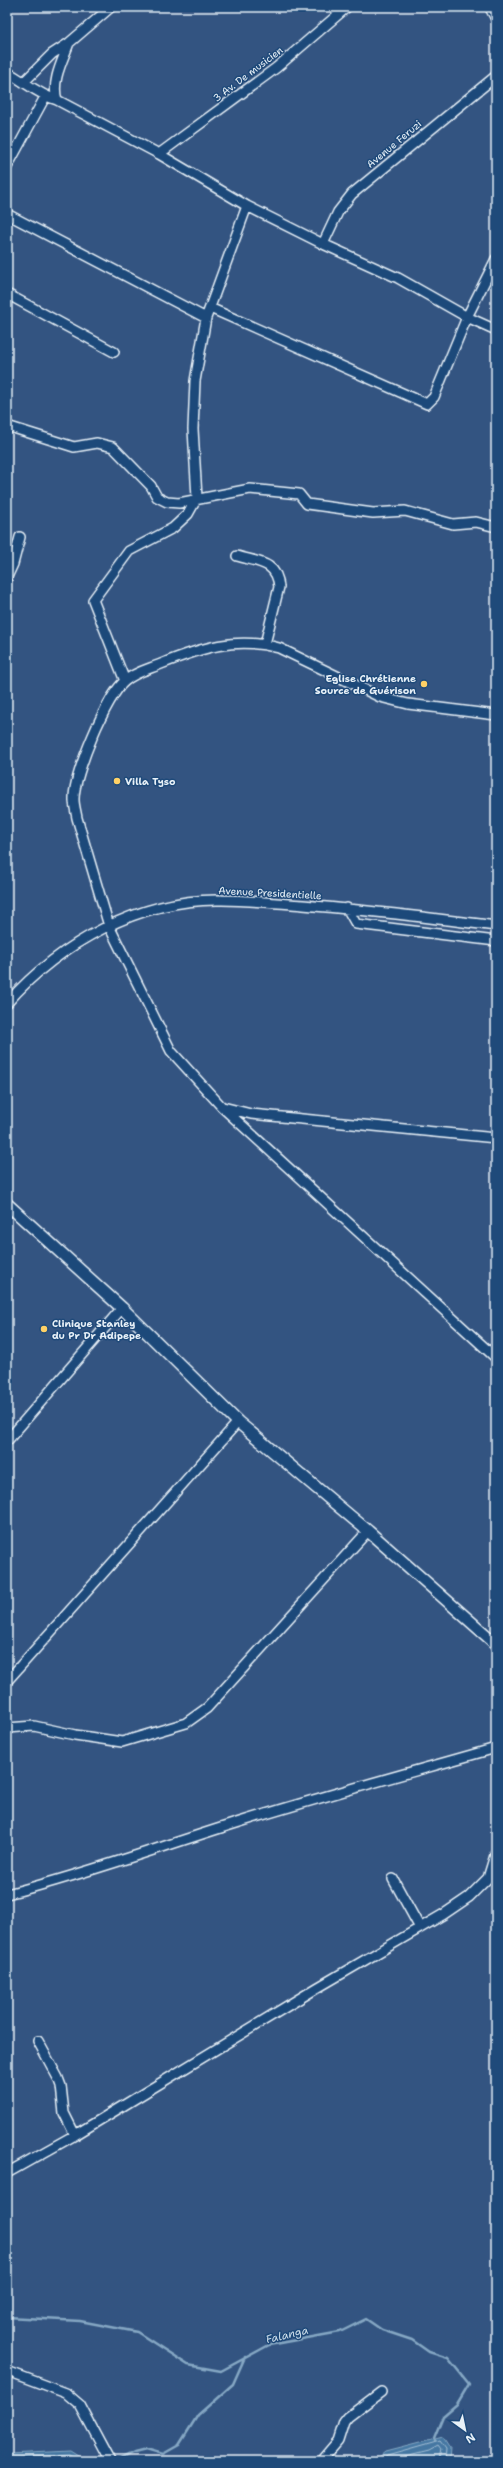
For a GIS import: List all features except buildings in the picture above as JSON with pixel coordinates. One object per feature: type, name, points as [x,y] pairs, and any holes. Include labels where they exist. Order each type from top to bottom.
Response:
[{"type":"street","points":[[25,81],[52,54],[69,43],[111,7]]},
{"type":"street","name":"3 Av. De musicien","points":[[159,154],[276,68],[348,7]]},
{"type":"street","points":[[490,8],[496,19]]},
{"type":"street","points":[[57,100],[55,93],[58,73],[69,43]]},
{"type":"street","points":[[7,72],[25,81],[45,97],[57,100],[159,154],[247,206],[323,244],[398,278],[468,317],[496,330]]},
{"type":"street","name":"Avenue Feruzi","points":[[323,244],[338,212],[352,194],[496,76]]},
{"type":"street","points":[[7,167],[45,97]]},
{"type":"street","points":[[125,681],[93,600],[129,551],[173,528],[188,514],[197,498],[193,429],[195,381],[206,318],[247,206]]},
{"type":"street","points":[[7,214],[206,318]]},
{"type":"street","points":[[210,308],[319,355],[424,404],[430,402],[434,397],[468,317],[496,259]]},
{"type":"street","points":[[7,294],[114,352]]},
{"type":"street","points":[[7,426],[74,447],[97,442],[113,447],[151,486],[157,497],[167,502],[179,503],[197,498],[250,489],[299,494],[307,504],[373,512],[405,511],[452,524],[476,522],[496,527]]},
{"type":"street","points":[[7,577],[13,564],[20,537]]},
{"type":"street","points":[[237,556],[269,565],[276,571],[279,579],[279,587],[265,644]]},
{"type":"street","points":[[496,715],[408,704],[380,696],[279,648],[265,644],[219,644],[200,648],[134,675],[116,690],[92,739],[76,785],[74,800],[77,818],[109,926],[171,1051],[222,1107],[496,1358]]},
{"type":"street","name":"Avenue Presidentielle","points":[[7,1003],[34,974],[56,956],[78,941],[109,926],[155,909],[221,900],[347,908],[496,926]]},
{"type":"street","points":[[347,908],[356,924],[496,941]]},
{"type":"street","points":[[222,1107],[251,1114],[496,1138]]},
{"type":"street","points":[[7,1204],[122,1308],[238,1422],[368,1531],[496,1644]]},
{"type":"street","points":[[7,1441],[122,1308]]},
{"type":"street","points":[[7,1681],[238,1422]]},
{"type":"street","points":[[7,1728],[34,1726],[75,1736],[122,1742],[186,1723],[207,1708],[368,1531]]},
{"type":"street","points":[[7,1894],[67,1879],[166,1845],[315,1799],[496,1748]]},
{"type":"street","points":[[7,2173],[75,2135],[205,2055],[420,1928],[469,1897],[488,1878],[496,1852]]},
{"type":"street","points":[[393,1879],[420,1928]]},
{"type":"street","points":[[38,2041],[58,2078],[61,2086],[64,2113],[75,2135]]},
{"type":"street","points":[[7,2371],[66,2394],[80,2406],[110,2461]]},
{"type":"street","points":[[321,2461],[338,2441],[344,2422],[348,2417],[381,2392]]},
{"type":"water","points":[[443,2437],[450,2448],[449,2461],[374,2461],[385,2452]]},
{"type":"water","points":[[71,2451],[87,2461],[7,2461],[7,2454]]},
{"type":"waterway","name":"Falanga","points":[[7,2317],[80,2321],[137,2332],[188,2365],[221,2371],[269,2345],[340,2332],[366,2319],[382,2330],[412,2340],[429,2352],[448,2358],[469,2384],[457,2404],[443,2416],[434,2438],[435,2441]]},
{"type":"waterway","points":[[118,2460],[134,2452],[146,2449],[163,2454],[179,2445],[198,2415],[233,2384],[245,2357]]},
{"type":"place","name":"Eglise Chrétienne Source de Guérison","points":[[424,684]]},
{"type":"place","name":"Villa Tyso","points":[[117,781]]},
{"type":"place","name":"Clinique Stanley du Pr Dr Adipepe","points":[[44,1329]]}]
